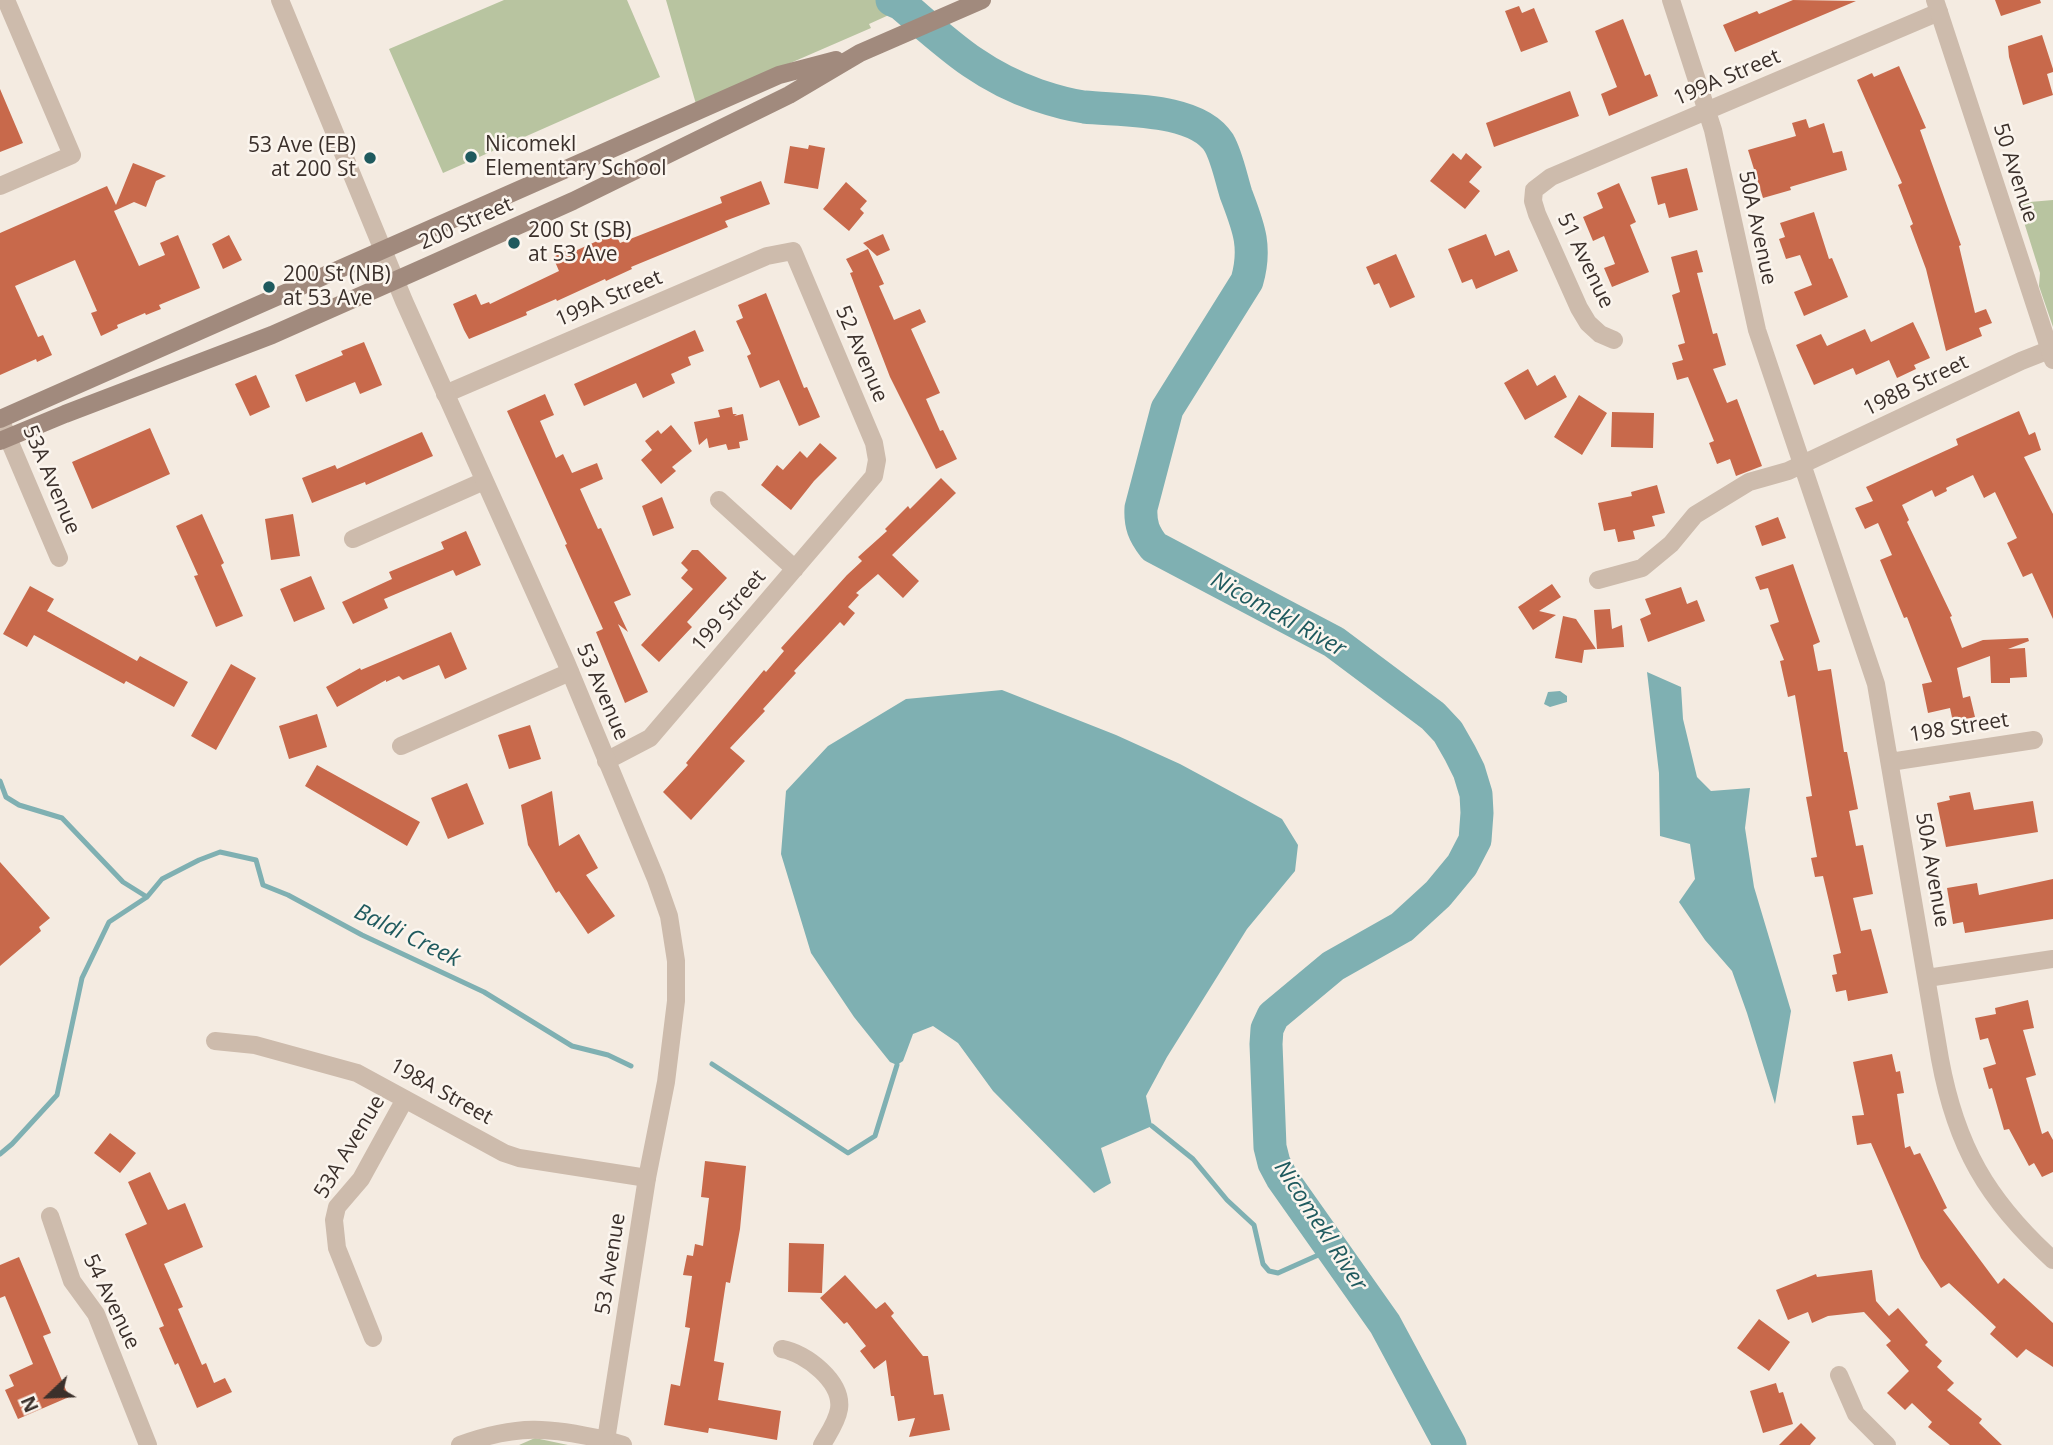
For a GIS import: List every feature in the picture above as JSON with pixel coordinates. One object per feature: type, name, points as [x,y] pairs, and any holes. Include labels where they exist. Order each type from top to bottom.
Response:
[{"type":"main road","name":"200 Street","points":[[4,439],[272,335],[396,280],[597,189],[789,95],[860,54],[974,4]]},
{"type":"main road","name":"200 Street","points":[[0,419],[779,75],[860,54]]},
{"type":"street","points":[[0,186],[72,155],[6,0]]},
{"type":"street","name":"53 Avenue","points":[[280,0],[445,394],[570,672],[663,897],[674,938],[676,1001],[669,1060],[647,1178],[610,1444]]},
{"type":"street","name":"50A Avenue","points":[[1671,0],[1707,111],[1757,330],[1876,684],[1945,1089],[1962,1139],[1998,1202],[2032,1241],[2053,1260]]},
{"type":"street","name":"199A Street","points":[[1534,190],[1551,177],[1707,111],[1937,6]]},
{"type":"street","name":"50 Avenue","points":[[1937,6],[2051,355]]},
{"type":"street","name":"51 Avenue","points":[[1534,190],[1533,201],[1537,214],[1579,308],[1588,323],[1600,334],[1614,340]]},
{"type":"street","name":"199A Street","points":[[445,394],[767,256],[793,251]]},
{"type":"street","name":"52 Avenue","points":[[793,251],[874,443],[877,460],[874,477]]},
{"type":"street","name":"198B Street","points":[[1803,465],[2021,361],[2051,355]]},
{"type":"street","name":"53A Avenue","points":[[0,419],[4,439],[59,558]]},
{"type":"street","points":[[1598,580],[1642,568],[1671,544],[1695,515],[1749,482],[1803,465]]},
{"type":"street","name":"199 Street","points":[[606,761],[650,738],[874,477]]},
{"type":"street","points":[[353,539],[484,481]]},
{"type":"street","points":[[719,499],[795,569]]},
{"type":"street","points":[[401,746],[570,672]]},
{"type":"street","name":"198 Street","points":[[1891,762],[2034,740]]},
{"type":"street","points":[[1927,978],[2053,959]]},
{"type":"street","name":"198A Street","points":[[215,1041],[255,1045],[343,1068],[371,1079],[504,1153],[519,1158],[647,1178]]},
{"type":"street","name":"53A Avenue","points":[[373,1338],[337,1248],[334,1220],[337,1207],[361,1179],[405,1099]]},
{"type":"street","name":"54 Avenue","points":[[50,1216],[72,1281],[96,1314],[148,1445]]},
{"type":"street","points":[[782,1349],[803,1355],[835,1387],[840,1407],[838,1417],[822,1445]]},
{"type":"street","points":[[1839,1375],[1856,1414],[1887,1445]]},
{"type":"street","points":[[460,1445],[503,1433],[539,1428],[610,1444]]},
{"type":"green space","points":[[504,0],[627,0],[660,77],[443,173],[389,49]]},
{"type":"green space","points":[[666,0],[922,0],[869,24],[871,28],[696,104]]},
{"type":"green space","points":[[2053,200],[2053,327],[2039,286],[2040,273],[2018,203]]},
{"type":"green space","points":[[535,1438],[568,1445],[519,1445]]},
{"type":"water","points":[[1647,672],[1681,687],[1683,719],[1697,777],[1711,791],[1750,788],[1745,828],[1754,887],[1791,1011],[1775,1104],[1732,971],[1705,940],[1679,902],[1695,879],[1690,844],[1660,836],[1659,773]]},
{"type":"water","points":[[1002,690],[1116,735],[1180,764],[1282,819],[1298,845],[1295,871],[1247,929],[1167,1057],[1146,1096],[1152,1126],[1101,1148],[1111,1183],[1094,1193],[993,1091],[958,1043],[933,1026],[913,1034],[903,1061],[897,1065],[890,1062],[854,1017],[811,953],[781,854],[786,791],[828,746],[906,699]]},
{"type":"water","points":[[1560,691],[1567,696],[1567,702],[1550,707],[1544,704],[1548,692]]},
{"type":"building","points":[[1793,0],[1856,1],[1735,52],[1723,25]]},
{"type":"building","points":[[1995,0],[2040,0],[2041,3],[2001,16]]},
{"type":"building","points":[[1519,6],[1522,13],[1534,8],[1548,42],[1521,52],[1505,11]]},
{"type":"building","points":[[1623,19],[1645,76],[1650,74],[1658,96],[1609,116],[1601,94],[1617,87],[1595,31]]},
{"type":"building","points":[[2042,35],[2053,69],[2053,72],[2047,74],[2053,95],[2023,105],[2008,46]]},
{"type":"building","points":[[1899,66],[1926,128],[1920,130],[1961,245],[1959,246],[1975,313],[1986,309],[1992,323],[1979,328],[1982,336],[1946,351],[1926,269],[1910,226],[1913,224],[1898,185],[1902,183],[1857,80],[1872,73],[1874,77]]},
{"type":"building","points":[[0,89],[23,143],[0,152]]},
{"type":"building","points":[[1570,91],[1579,116],[1494,147],[1486,123]]},
{"type":"building","points":[[1806,119],[1809,128],[1824,123],[1833,153],[1842,151],[1847,170],[1763,198],[1748,150],[1796,136],[1792,123]]},
{"type":"building","points":[[809,145],[825,148],[818,189],[784,183],[790,146],[808,149]]},
{"type":"building","points":[[1453,153],[1461,160],[1466,153],[1482,167],[1469,182],[1480,191],[1465,209],[1430,181]]},
{"type":"building","points":[[133,163],[166,176],[156,181],[146,207],[134,202],[114,211],[139,266],[165,255],[160,243],[178,235],[200,288],[159,305],[161,309],[117,325],[118,328],[101,336],[91,313],[97,311],[75,260],[15,286],[38,337],[43,335],[52,355],[0,375],[0,233],[107,186],[116,205]]},
{"type":"building","points":[[1687,168],[1698,210],[1669,218],[1665,203],[1658,205],[1651,177]]},
{"type":"building","points":[[761,181],[770,204],[725,221],[728,227],[631,267],[632,269],[606,281],[605,279],[557,301],[556,299],[526,312],[527,315],[469,339],[464,330],[453,304],[476,294],[481,305],[490,304],[559,271],[553,257],[574,247],[575,251],[615,233],[620,243],[722,203],[720,197]]},
{"type":"building","points":[[846,182],[867,201],[860,209],[864,213],[849,231],[823,209]]},
{"type":"building","points":[[1619,183],[1636,222],[1630,225],[1649,272],[1612,287],[1604,268],[1615,264],[1604,236],[1593,241],[1583,217],[1603,208],[1597,193]]},
{"type":"building","points":[[1814,212],[1829,259],[1832,258],[1848,297],[1804,316],[1794,292],[1812,285],[1800,255],[1786,259],[1779,239],[1785,237],[1780,223]]},
{"type":"building","points":[[883,234],[890,250],[877,256],[863,243]]},
{"type":"building","points":[[1486,234],[1495,256],[1509,250],[1518,271],[1476,289],[1472,279],[1462,283],[1448,249]]},
{"type":"building","points":[[229,235],[242,260],[223,269],[212,244]]},
{"type":"building","points":[[868,249],[884,284],[879,286],[894,320],[920,309],[926,322],[911,329],[940,393],[926,399],[940,431],[943,430],[957,459],[936,469],[890,377],[850,273],[853,272],[846,259]]},
{"type":"building","points":[[1697,250],[1703,272],[1697,273],[1713,334],[1717,333],[1726,365],[1713,369],[1727,403],[1737,399],[1762,466],[1736,476],[1730,459],[1717,464],[1709,443],[1714,441],[1688,377],[1677,380],[1672,363],[1683,360],[1678,345],[1685,343],[1672,295],[1680,292],[1671,257]]},
{"type":"building","points":[[1396,254],[1415,297],[1390,308],[1379,283],[1374,285],[1366,267]]},
{"type":"building","points":[[766,293],[804,388],[807,387],[820,417],[799,426],[779,380],[760,388],[747,356],[751,354],[736,321],[743,318],[738,305]]},
{"type":"building","points":[[1913,322],[1930,358],[1914,365],[1916,369],[1897,378],[1889,360],[1856,375],[1853,368],[1814,385],[1796,345],[1821,334],[1827,346],[1865,329],[1871,342]]},
{"type":"building","points":[[695,330],[704,351],[688,357],[691,365],[671,374],[675,383],[643,398],[636,383],[584,406],[574,384]]},
{"type":"building","points":[[364,342],[382,385],[360,394],[355,382],[306,402],[295,375],[343,355],[341,351]]},
{"type":"building","points":[[1528,369],[1537,386],[1555,375],[1567,397],[1525,420],[1504,383]]},
{"type":"building","points":[[256,375],[270,407],[250,416],[235,384]]},
{"type":"building","points":[[545,394],[554,415],[540,421],[556,458],[563,454],[572,473],[597,463],[603,479],[580,489],[631,595],[614,602],[628,632],[618,624],[648,692],[625,703],[596,632],[603,629],[507,411]]},
{"type":"building","points":[[1579,395],[1607,413],[1582,455],[1554,437]]},
{"type":"building","points":[[732,407],[733,414],[737,414],[734,416],[743,414],[748,440],[739,442],[740,448],[728,450],[726,444],[709,448],[707,438],[699,445],[694,422],[720,417],[718,410]]},
{"type":"building","points":[[2019,411],[2029,435],[2035,432],[2041,450],[2024,457],[2053,514],[2053,619],[2032,573],[2023,577],[2007,543],[2017,538],[1995,492],[1984,498],[1973,475],[1946,488],[1947,491],[1935,497],[1932,490],[1902,505],[1909,520],[1907,522],[1952,616],[1950,617],[1962,648],[1983,640],[2028,638],[2029,641],[2008,649],[2025,648],[2027,677],[2010,678],[2010,683],[1991,683],[1990,656],[1957,668],[1963,698],[1970,696],[1975,717],[1953,722],[1950,708],[1928,713],[1922,684],[1932,682],[1907,617],[1904,618],[1880,560],[1892,555],[1878,523],[1865,529],[1855,508],[1873,501],[1866,487],[1958,445],[1956,439]]},
{"type":"building","points":[[1612,412],[1654,413],[1653,448],[1611,447]]},
{"type":"building","points":[[671,425],[692,451],[672,467],[676,471],[661,484],[641,460],[652,450],[645,441],[658,430],[661,434]]},
{"type":"building","points":[[150,428],[170,474],[92,509],[72,462]]},
{"type":"building","points":[[422,432],[433,456],[366,485],[365,482],[312,503],[302,478],[335,465],[337,469]]},
{"type":"building","points":[[820,443],[837,458],[791,510],[761,485],[777,465],[783,470],[800,451],[807,458]]},
{"type":"building","points":[[941,478],[956,493],[892,555],[919,581],[903,598],[878,574],[856,593],[859,595],[848,607],[855,613],[844,626],[840,622],[794,671],[796,673],[763,709],[765,711],[730,748],[745,761],[691,820],[663,792],[764,670],[766,672],[784,651],[781,648],[862,561],[858,557],[887,531],[885,529],[908,506],[910,509]]},
{"type":"building","points":[[1657,485],[1665,513],[1652,516],[1655,526],[1633,531],[1635,539],[1618,542],[1615,529],[1604,531],[1598,503],[1632,496],[1631,492]]},
{"type":"building","points":[[662,497],[674,528],[653,536],[642,506]]},
{"type":"building","points":[[202,514],[224,563],[221,565],[243,616],[216,627],[194,576],[198,575],[176,526]]},
{"type":"building","points":[[293,514],[300,556],[271,560],[265,519]]},
{"type":"building","points":[[1778,517],[1786,538],[1762,546],[1755,526]]},
{"type":"building","points":[[466,531],[481,565],[456,576],[453,570],[384,599],[388,608],[353,624],[342,602],[392,579],[389,572],[444,549],[441,542]]},
{"type":"building","points":[[692,550],[698,550],[727,578],[687,622],[692,627],[659,662],[641,645],[693,589],[681,578],[688,570],[681,563]]},
{"type":"building","points":[[1793,564],[1820,642],[1813,645],[1818,671],[1831,669],[1844,752],[1847,752],[1858,809],[1849,811],[1856,846],[1863,845],[1873,894],[1853,898],[1861,931],[1871,929],[1888,993],[1848,1001],[1846,990],[1836,992],[1832,975],[1837,974],[1833,955],[1841,953],[1823,876],[1815,877],[1811,858],[1817,857],[1806,797],[1812,796],[1795,695],[1788,697],[1780,661],[1784,660],[1770,625],[1779,622],[1768,588],[1760,590],[1755,577]]},
{"type":"building","points":[[311,576],[325,609],[294,622],[280,589]]},
{"type":"building","points":[[1552,584],[1561,597],[1539,611],[1556,615],[1533,630],[1518,607]]},
{"type":"building","points":[[30,586],[54,599],[47,611],[137,661],[140,656],[188,682],[174,707],[126,681],[124,684],[34,635],[27,647],[3,634]]},
{"type":"building","points":[[1681,587],[1687,604],[1697,600],[1705,621],[1648,642],[1640,619],[1651,614],[1645,599]]},
{"type":"building","points":[[1610,609],[1612,629],[1622,625],[1624,647],[1597,649],[1594,610]]},
{"type":"building","points":[[1563,616],[1576,619],[1596,649],[1584,650],[1582,663],[1555,658]]},
{"type":"building","points":[[451,632],[467,669],[445,679],[439,665],[403,680],[399,676],[386,680],[337,707],[326,687],[360,668],[361,670]]},
{"type":"building","points":[[231,664],[256,678],[216,750],[191,736]]},
{"type":"building","points":[[317,714],[327,747],[289,759],[279,726]]},
{"type":"building","points":[[530,725],[541,759],[509,769],[498,735]]},
{"type":"building","points":[[317,765],[420,822],[407,846],[305,786]]},
{"type":"building","points":[[467,783],[484,824],[448,839],[431,798]]},
{"type":"building","points":[[552,791],[559,846],[579,834],[598,868],[586,875],[615,916],[588,934],[559,891],[556,893],[528,845],[521,805]]},
{"type":"building","points":[[1970,792],[1974,810],[2033,801],[2038,832],[1946,847],[1937,803],[1950,800],[1949,796]]},
{"type":"building","points":[[0,862],[50,918],[39,927],[41,931],[0,966]]},
{"type":"building","points":[[2053,879],[2053,919],[1965,933],[1963,922],[1953,924],[1947,888],[1977,883],[1979,895]]},
{"type":"building","points":[[2028,1000],[2034,1028],[2023,1030],[2036,1075],[2026,1078],[2042,1134],[2048,1131],[2053,1140],[2053,1172],[2042,1177],[2034,1163],[2029,1166],[2009,1129],[2004,1130],[1992,1088],[1989,1089],[1983,1068],[1996,1064],[1988,1038],[1980,1040],[1975,1018],[1996,1014],[1995,1008]]},
{"type":"building","points":[[1892,1054],[1896,1072],[1900,1071],[1904,1093],[1897,1094],[1905,1148],[1910,1146],[1914,1155],[1920,1153],[1947,1208],[1943,1210],[1998,1284],[2004,1278],[2053,1323],[2053,1367],[2026,1349],[2017,1358],[1990,1334],[1996,1327],[1949,1283],[1941,1288],[1921,1258],[1871,1143],[1857,1145],[1852,1116],[1864,1115],[1853,1062]]},
{"type":"building","points":[[110,1133],[136,1153],[120,1173],[94,1153]]},
{"type":"building","points":[[705,1161],[746,1166],[740,1229],[730,1283],[726,1282],[714,1361],[724,1363],[718,1400],[781,1411],[777,1440],[709,1428],[708,1433],[664,1425],[671,1384],[680,1386],[690,1328],[685,1327],[692,1276],[683,1275],[687,1255],[693,1256],[695,1244],[703,1246],[709,1198],[701,1197]]},
{"type":"building","points":[[150,1172],[168,1210],[185,1203],[203,1247],[164,1264],[183,1307],[178,1309],[202,1365],[206,1363],[214,1383],[225,1378],[232,1392],[197,1408],[178,1363],[175,1365],[159,1328],[164,1326],[125,1234],[147,1224],[128,1182]]},
{"type":"building","points":[[789,1243],[824,1244],[822,1293],[788,1292]]},
{"type":"building","points":[[19,1257],[51,1333],[43,1336],[69,1397],[18,1419],[5,1390],[14,1386],[9,1375],[33,1364],[5,1296],[0,1298],[0,1265]]},
{"type":"building","points":[[1872,1270],[1876,1301],[1889,1316],[1898,1308],[1928,1342],[1925,1345],[1942,1361],[1937,1367],[1954,1383],[1947,1390],[1982,1419],[1979,1423],[2002,1445],[1950,1445],[1928,1427],[1932,1422],[1912,1403],[1905,1410],[1887,1393],[1909,1371],[1886,1345],[1891,1341],[1864,1312],[1828,1316],[1812,1323],[1808,1312],[1788,1320],[1776,1290],[1816,1274],[1817,1277]]},
{"type":"building","points":[[845,1275],[876,1309],[885,1302],[894,1313],[891,1316],[923,1356],[928,1356],[934,1395],[943,1394],[950,1430],[909,1437],[915,1418],[898,1421],[886,1360],[874,1369],[860,1351],[866,1346],[847,1322],[844,1324],[820,1298]]},
{"type":"building","points":[[1759,1319],[1790,1342],[1769,1371],[1737,1348]]},
{"type":"building","points":[[1776,1383],[1779,1393],[1783,1392],[1793,1424],[1763,1433],[1750,1391]]},
{"type":"building","points":[[1801,1423],[1816,1438],[1810,1445],[1779,1445]]},
{"type":"waterway","name":"Nicomekl River","points":[[892,0],[901,4],[964,57],[1016,87],[1078,106],[1176,117],[1208,131],[1219,143],[1247,226],[1251,247],[1250,269],[1247,281],[1167,409],[1141,508],[1143,529],[1154,547],[1334,642],[1433,716],[1448,732],[1469,771],[1476,794],[1475,840],[1462,865],[1438,894],[1402,927],[1333,966],[1273,1016],[1267,1029],[1266,1044],[1270,1147],[1274,1163],[1385,1324],[1450,1445]]},
{"type":"waterway","name":"Baldi Creek","points":[[0,781],[6,797],[19,805],[62,818],[123,882],[147,897]]},
{"type":"waterway","name":"Baldi Creek","points":[[0,1154],[57,1095],[82,978],[109,922],[147,897],[162,879],[220,852],[256,860],[263,885],[484,992],[572,1046],[608,1055],[631,1066]]},
{"type":"waterway","name":"Baldi Creek","points":[[712,1064],[848,1153],[875,1136],[897,1065]]},
{"type":"waterway","name":"Baldi Creek","points":[[1152,1126],[1193,1159],[1227,1200],[1254,1225],[1263,1264],[1269,1271],[1278,1273],[1334,1248]]},
{"type":"place","name":"Nicomekl Elementary School","points":[[471,157]]},
{"type":"place","name":"53 Ave (EB) at 200 St","points":[[370,158]]},
{"type":"place","name":"200 St (SB) at 53 Ave","points":[[514,243]]},
{"type":"place","name":"200 St (NB) at 53 Ave","points":[[269,287]]}]
